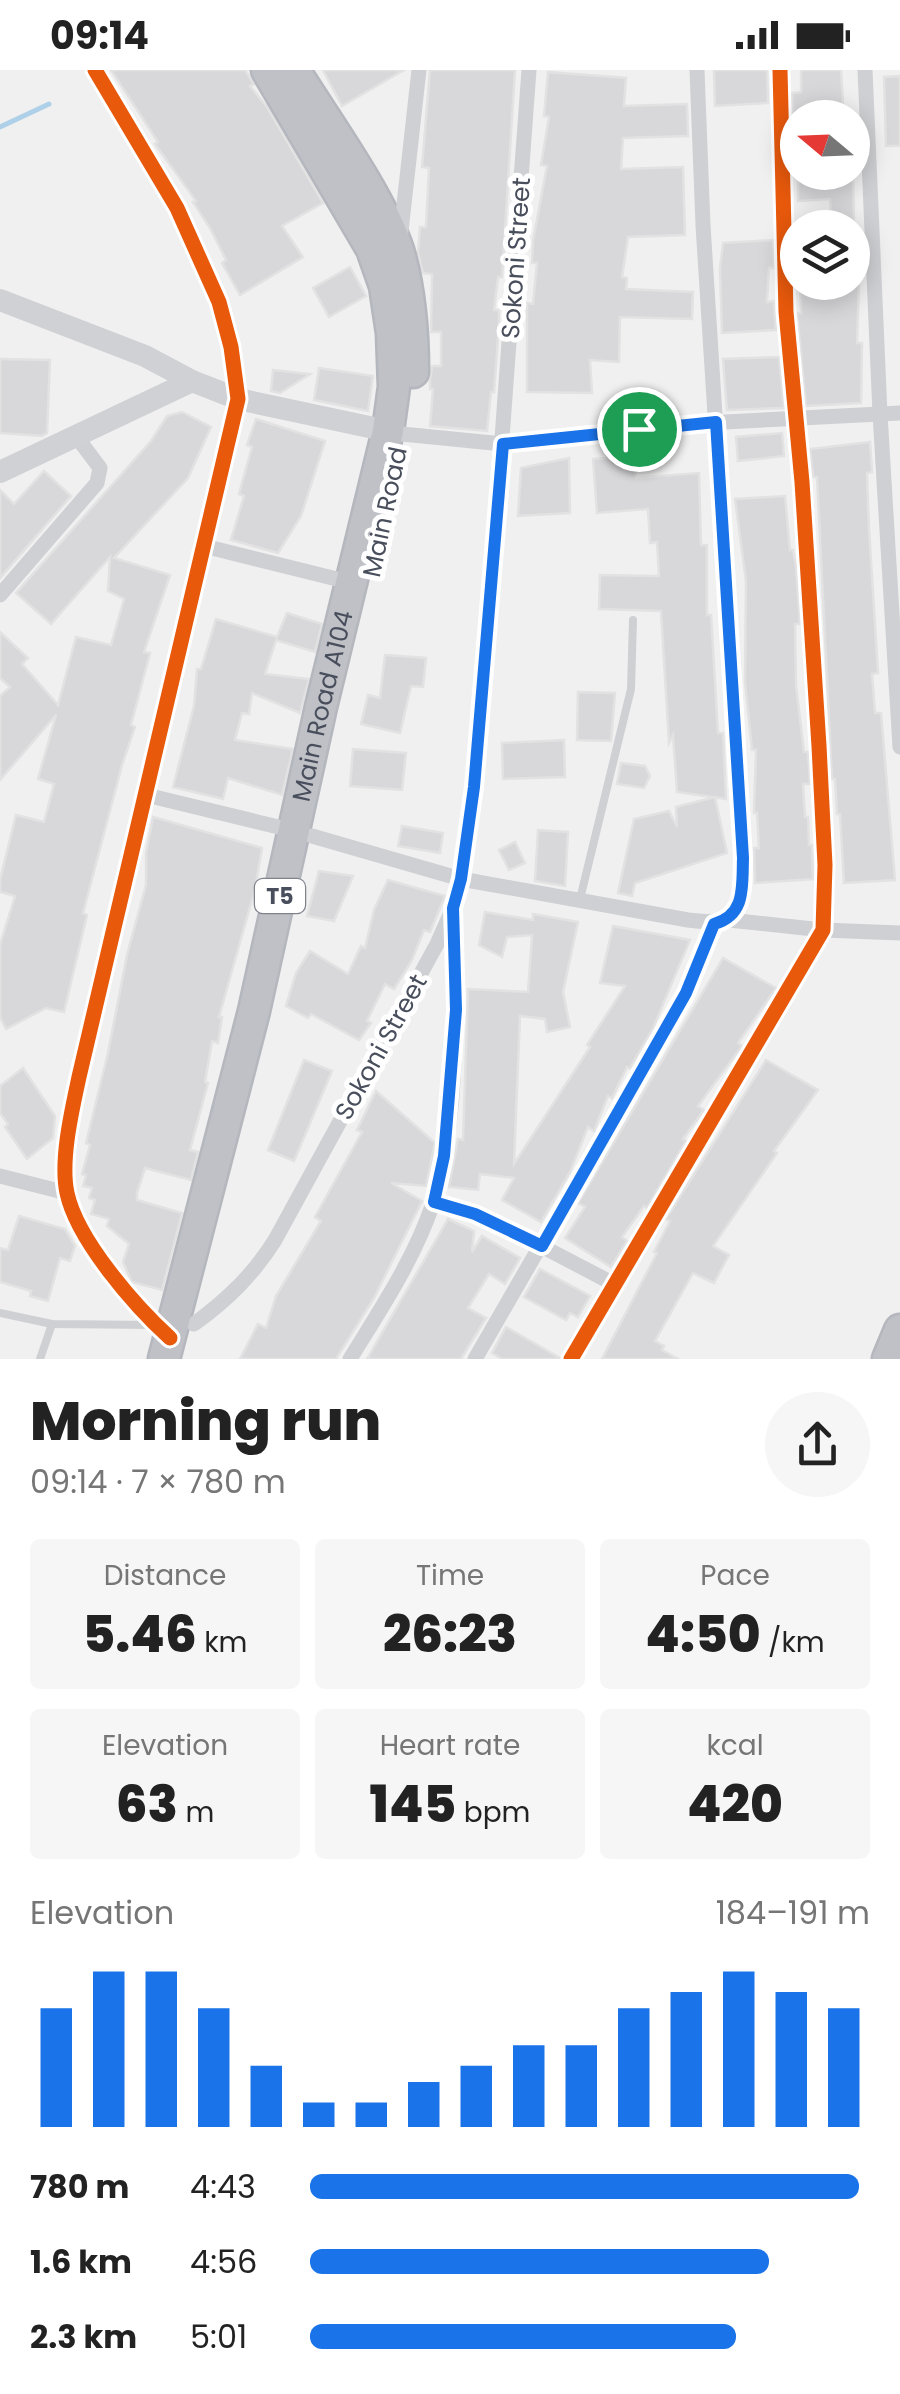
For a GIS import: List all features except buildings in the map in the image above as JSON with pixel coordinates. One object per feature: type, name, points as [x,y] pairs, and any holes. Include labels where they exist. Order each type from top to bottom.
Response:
[{"type":"highway","name":"Main Road A104","points":[[174,1341],[235,1118],[254,1011],[304,834],[320,707],[395,432],[392,334],[385,286],[387,255],[268,70]]},
{"type":"highway","name":"T5","points":[[294,70],[385,220],[387,255]]},
{"type":"highway","name":"Main Road","points":[[304,834],[395,432]]},
{"type":"highway","points":[[888,1359],[900,1330]]},
{"type":"street","points":[[94,70],[177,208],[219,302],[229,334],[238,399],[71,1113],[67,1193],[91,1244],[113,1276],[174,1341]]},
{"type":"street","points":[[387,255],[419,70]]},
{"type":"street","name":"Sokoni Street","points":[[174,1341],[226,1302],[275,1240],[453,908],[461,879],[483,698],[529,70]]},
{"type":"street","points":[[475,1359],[686,993],[721,922],[739,907],[743,858],[703,225],[697,70]]},
{"type":"street","points":[[571,1359],[823,930],[823,825],[786,312],[780,70]]},
{"type":"street","points":[[865,70],[900,747]]},
{"type":"street","points":[[0,300],[145,356],[238,399],[395,432],[503,444],[716,422],[900,413]]},
{"type":"street","points":[[0,472],[192,381]]},
{"type":"street","points":[[0,595],[97,483],[100,468],[76,436]]},
{"type":"street","points":[[204,546],[353,583]]},
{"type":"street","points":[[146,795],[304,834],[461,879],[580,901],[721,922],[900,933]]},
{"type":"street","points":[[350,1359],[419,1238],[434,1202],[444,1156],[456,1010],[453,908]]},
{"type":"street","points":[[0,1176],[67,1193]]},
{"type":"street","points":[[434,1202],[475,1214],[614,1284]]},
{"type":"lane","points":[[580,901],[608,775],[624,728],[631,689],[633,620]]},
{"type":"lane","points":[[0,1313],[174,1341]]},
{"type":"lane","points":[[40,1359],[52,1324]]},
{"type":"waterway","points":[[0,127],[49,104]]},
{"type":"cycle path","points":[[95,70],[177,208],[219,302],[231,347],[238,399],[79,1077],[66,1150],[67,1193],[82,1231],[125,1290],[170,1338]]},
{"type":"cycle path","points":[[571,1359],[823,930],[825,865],[819,746],[802,482],[786,312],[780,70]]},
{"type":"route","points":[[716,422],[738,754],[741,892],[739,907],[729,920],[714,924],[686,993],[542,1246],[475,1214],[434,1202],[444,1156],[456,1010],[453,908],[474,787],[503,444],[639,429],[716,422]]}]
